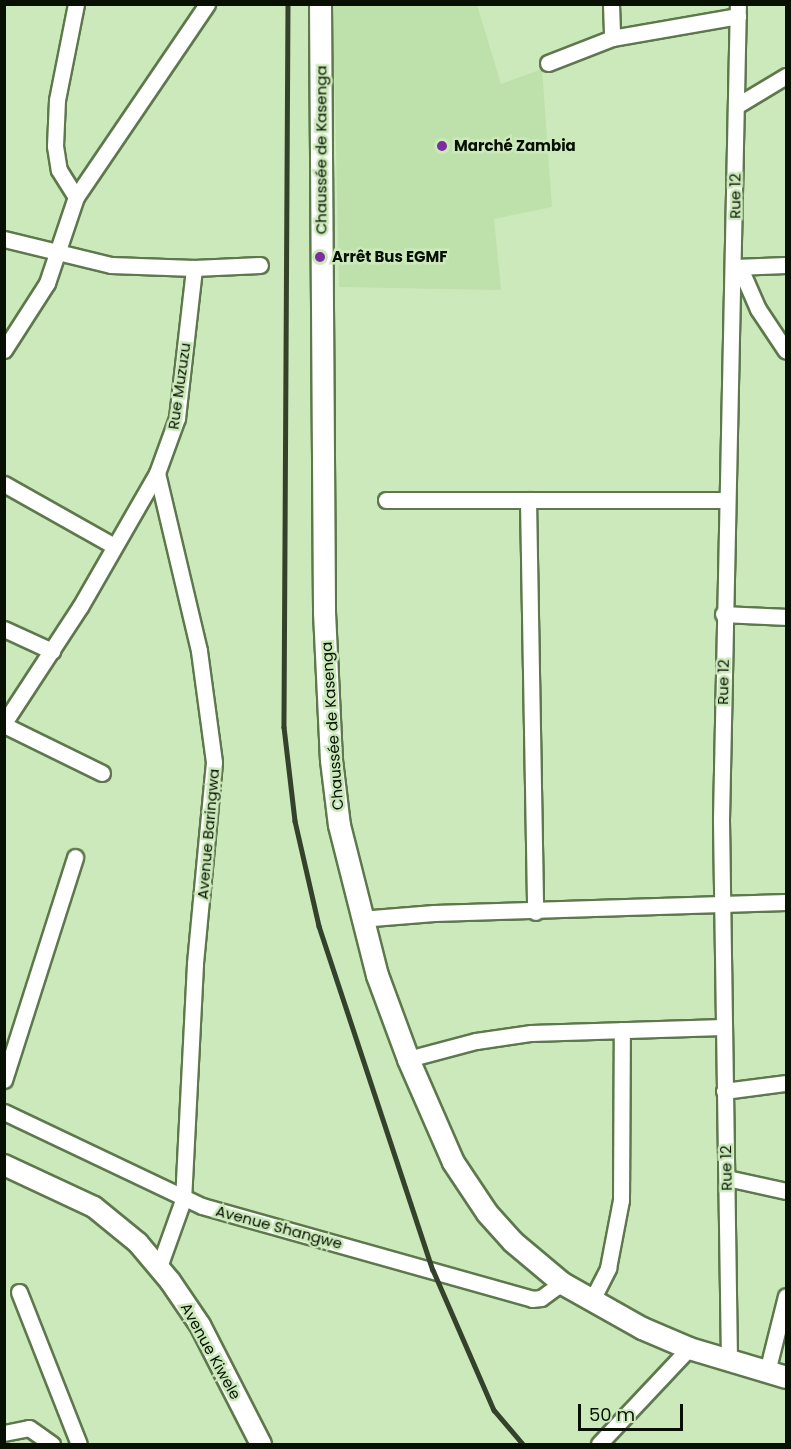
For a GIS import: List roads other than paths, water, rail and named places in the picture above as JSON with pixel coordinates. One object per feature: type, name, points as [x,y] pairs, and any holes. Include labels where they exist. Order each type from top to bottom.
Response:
[{"type":"main road","name":"Chaussée de Kasenga","points":[[320,4],[324,612],[331,760],[339,825],[360,919],[408,1059],[440,1138],[469,1188],[512,1241],[562,1283],[592,1300],[689,1348],[777,1374]]},
{"type":"street","points":[[76,4],[57,100],[55,146],[59,170],[76,197]]},
{"type":"street","points":[[4,350],[47,283],[55,251],[76,197],[207,4]]},
{"type":"street","points":[[611,4],[612,38]]},
{"type":"street","points":[[548,63],[612,38],[738,10]]},
{"type":"street","name":"Rue 12","points":[[729,1360],[721,904],[725,500],[737,267],[738,10]]},
{"type":"street","points":[[736,106],[786,76]]},
{"type":"street","points":[[4,239],[103,264],[194,268],[260,265]]},
{"type":"street","points":[[786,265],[737,267],[758,309],[786,351]]},
{"type":"street","name":"Rue Muzuzu","points":[[4,724],[52,651],[158,473],[177,418],[194,268]]},
{"type":"street","name":"Avenue Baringwa","points":[[158,473],[199,651],[214,762],[195,964],[183,1200],[159,1267]]},
{"type":"street","points":[[4,484],[114,546]]},
{"type":"street","points":[[386,500],[725,500]]},
{"type":"street","points":[[528,500],[535,912]]},
{"type":"street","points":[[723,614],[786,618]]},
{"type":"street","points":[[4,629],[52,651]]},
{"type":"street","points":[[4,724],[102,773]]},
{"type":"street","points":[[4,1080],[75,857]]},
{"type":"street","points":[[360,919],[434,913],[535,912],[786,902]]},
{"type":"street","points":[[408,1059],[502,1036],[723,1027]]},
{"type":"street","points":[[592,1300],[612,1256],[621,1200],[622,1030]]},
{"type":"street","points":[[724,1091],[786,1083]]},
{"type":"street","name":"Avenue Shangwe","points":[[4,1112],[183,1200],[532,1299],[541,1298],[562,1283]]},
{"type":"street","name":"Avenue Kiwele","points":[[4,1165],[94,1207],[131,1237],[159,1267],[200,1325],[259,1444]]},
{"type":"street","points":[[727,1178],[786,1191]]},
{"type":"street","points":[[19,1292],[79,1444]]},
{"type":"street","points":[[777,1374],[786,1296]]},
{"type":"street","points":[[598,1444],[689,1348]]},
{"type":"street","points":[[4,1433],[29,1428],[52,1444]]},
{"type":"railway","points":[[288,4],[284,727],[295,821],[319,926],[433,1270],[494,1410],[523,1444]]},
{"type":"place","name":"Marché Zambia","points":[[442,146]]},
{"type":"place","name":"Arrêt Bus EGMF","points":[[320,257]]}]
